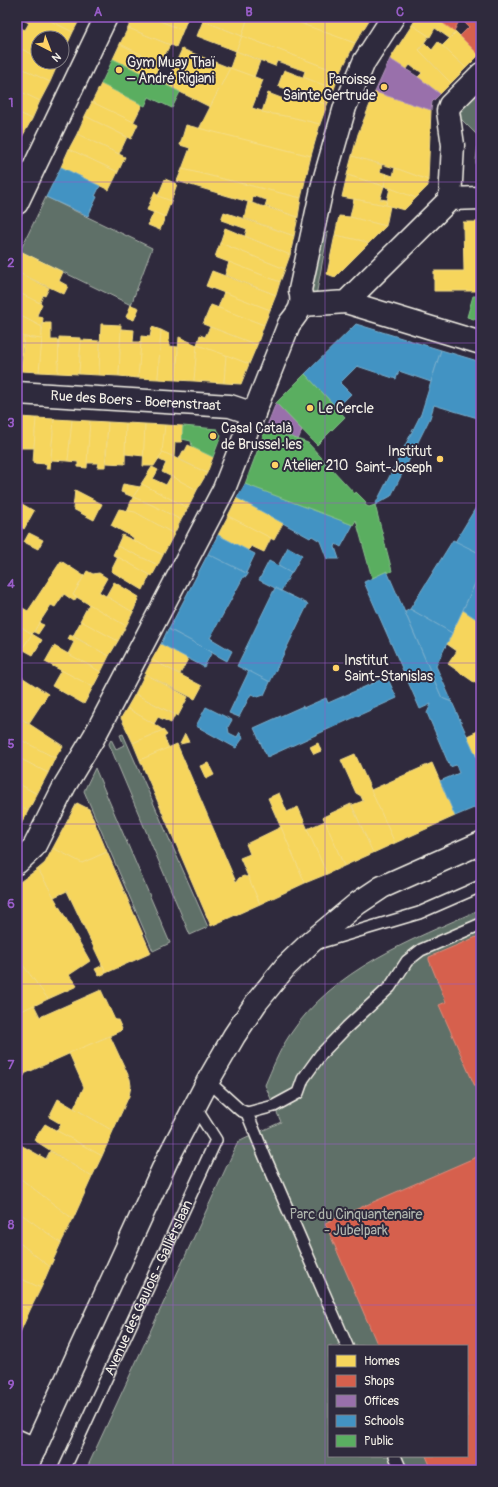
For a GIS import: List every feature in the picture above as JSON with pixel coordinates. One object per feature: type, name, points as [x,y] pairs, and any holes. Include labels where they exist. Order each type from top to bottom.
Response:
[{"type":"street","points":[[17,204],[106,17]]},
{"type":"street","points":[[17,863],[34,847],[65,785],[94,737],[224,489],[289,324],[302,305],[300,290],[323,184],[345,107],[364,62],[394,17]]},
{"type":"street","points":[[346,302],[450,199],[454,145],[448,111],[450,105],[481,74]]},
{"type":"street","points":[[450,199],[481,198]]},
{"type":"street","points":[[302,305],[346,302],[481,343]]},
{"type":"street","name":"Rue des Boers - Boerenstraat","points":[[17,393],[230,406],[254,414]]},
{"type":"street","points":[[25,1470],[26,1445],[167,1160],[208,1081],[234,1036],[256,1003],[286,966],[306,946],[358,903],[382,887],[481,843]]},
{"type":"lane","points":[[306,946],[419,913],[481,886]]},
{"type":"lane","points":[[208,1081],[240,1110],[247,1113],[274,1106],[298,1093],[303,1079],[321,1054],[347,1027],[390,987],[407,962],[421,950],[481,924]]},
{"type":"lane","name":"Avenue des Gaulois - Galliërslaan","points":[[64,1470],[216,1140],[195,1107]]},
{"type":"lane","points":[[247,1113],[347,1345]]},
{"type":"lane","points":[[395,1457],[401,1470]]},
{"type":"green space","points":[[481,84],[481,171],[476,163],[478,136],[458,116],[457,107]]},
{"type":"green space","points":[[46,197],[152,248],[131,305],[20,251]]},
{"type":"green space","points":[[328,232],[316,296],[311,293],[309,287],[323,235]]},
{"type":"green space","points":[[123,734],[208,927],[190,935],[109,744],[111,739],[116,749],[124,745],[120,735]]},
{"type":"green space","points":[[95,768],[170,943],[153,951],[84,791]]},
{"type":"green space","name":"Parc du Cinquantenaire - Jubelpark","points":[[481,909],[481,1470],[86,1470],[238,1142],[281,1122],[265,1085],[285,1042],[307,1012],[328,992],[351,974],[375,959],[427,933]]},
{"type":"building: Homes","points":[[18,17],[43,17],[69,30],[30,30],[30,53],[17,47],[17,26],[25,30],[29,23]]},
{"type":"building: Homes","points":[[43,17],[81,17],[73,32]]},
{"type":"building: Homes","points":[[133,17],[150,17],[183,30],[176,47],[128,28]]},
{"type":"building: Homes","points":[[150,17],[188,17],[183,30]]},
{"type":"building: Homes","points":[[200,17],[248,17],[242,36],[199,19]]},
{"type":"building: Homes","points":[[248,17],[286,17],[355,43],[340,73],[242,36]]},
{"type":"building: Homes","points":[[297,17],[307,17],[305,25],[296,21]]},
{"type":"building: Homes","points":[[307,17],[317,17],[327,21],[329,17],[371,17],[355,43],[305,25]]},
{"type":"building: Homes","points":[[417,17],[434,17],[456,32],[449,38],[435,28],[430,37],[412,25]]},
{"type":"building: Homes","points":[[203,21],[242,36],[236,51],[197,36]]},
{"type":"building: Homes","points":[[412,25],[429,36],[419,50],[451,83],[440,94],[418,77],[422,73],[417,69],[410,65],[406,70],[390,59]]},
{"type":"building: Homes","points":[[128,28],[170,45],[160,64],[120,44]]},
{"type":"building: Homes","points":[[70,30],[73,32],[70,39]]},
{"type":"building: Homes","points":[[456,32],[479,55],[466,68],[442,46]]},
{"type":"building: Homes","points":[[242,36],[340,73],[334,89],[303,77],[305,71],[277,61],[275,66],[236,51]]},
{"type":"building: Homes","points":[[438,42],[466,68],[451,83],[419,50],[425,43],[432,50]]},
{"type":"building: Homes","points":[[120,44],[160,64],[153,79],[113,59]]},
{"type":"building: Homes","points":[[17,47],[30,53],[30,70],[55,70],[50,82],[17,66]]},
{"type":"building: Homes","points":[[182,49],[230,68],[210,107],[166,85]]},
{"type":"building: Homes","points":[[236,51],[260,61],[254,77],[230,68]]},
{"type":"building: Homes","points":[[17,66],[50,82],[40,101],[17,90]]},
{"type":"building: Homes","points":[[230,68],[263,80],[252,108],[262,112],[320,124],[311,156],[199,129]]},
{"type":"building: Homes","points":[[284,70],[334,89],[327,105],[278,86]]},
{"type":"building: Homes","points":[[101,84],[142,105],[133,123],[92,102]]},
{"type":"building: Homes","points":[[17,90],[40,101],[32,119],[17,112]]},
{"type":"building: Homes","points":[[292,91],[327,105],[320,124],[262,112],[268,93],[289,101]]},
{"type":"building: Homes","points":[[375,92],[431,110],[428,180],[395,168],[352,156],[358,134]]},
{"type":"building: Homes","points":[[92,102],[138,124],[131,139],[85,116]]},
{"type":"building: Homes","points":[[17,112],[32,119],[22,137],[17,135]]},
{"type":"building: Homes","points":[[85,116],[127,137],[119,154],[77,134]]},
{"type":"building: Homes","points":[[186,125],[311,156],[301,198],[182,169],[190,148],[180,145]]},
{"type":"building: Homes","points":[[77,134],[125,157],[118,172],[69,149]]},
{"type":"building: Homes","points":[[17,135],[22,137],[17,148]]},
{"type":"building: Homes","points":[[69,149],[118,172],[109,190],[61,167]]},
{"type":"building: Homes","points":[[352,156],[382,165],[380,172],[387,174],[384,186],[347,175]]},
{"type":"building: Homes","points":[[395,168],[428,180],[428,186],[416,198],[384,186],[387,174],[393,176]]},
{"type":"building: Homes","points":[[182,169],[301,198],[298,217],[265,206],[267,200],[253,196],[252,203],[177,181]]},
{"type":"building: Homes","points":[[347,175],[384,186],[380,199],[387,200],[386,205],[342,197]]},
{"type":"building: Homes","points":[[165,179],[177,184],[171,201],[158,196]]},
{"type":"building: Homes","points":[[390,188],[416,198],[404,210],[386,205]]},
{"type":"building: Homes","points":[[155,191],[158,196],[171,201],[165,217],[147,210]]},
{"type":"building: Homes","points":[[354,199],[390,206],[386,226],[350,217]]},
{"type":"building: Homes","points":[[248,202],[298,217],[294,236],[244,218]]},
{"type":"building: Homes","points":[[154,212],[165,217],[160,230],[148,225]]},
{"type":"building: Homes","points":[[224,212],[294,236],[290,255],[245,236],[247,229],[221,220]]},
{"type":"building: Homes","points":[[339,216],[350,217],[386,226],[368,244],[363,241],[335,235]]},
{"type":"building: Homes","points":[[463,222],[481,222],[481,291],[434,291],[434,271],[464,271]]},
{"type":"building: Homes","points":[[225,228],[290,255],[285,269],[220,243]]},
{"type":"building: Homes","points":[[335,235],[363,241],[368,244],[335,277],[327,274]]},
{"type":"building: Homes","points":[[220,243],[285,269],[280,282],[215,257]]},
{"type":"building: Homes","points":[[20,251],[63,272],[59,281],[68,286],[64,294],[17,272],[17,257]]},
{"type":"building: Homes","points":[[229,262],[280,282],[276,295],[225,275]]},
{"type":"building: Homes","points":[[212,271],[276,295],[270,310],[206,286]]},
{"type":"building: Homes","points":[[17,272],[49,288],[45,296],[43,295],[40,303],[17,292]]},
{"type":"building: Homes","points":[[17,292],[42,304],[37,315],[43,318],[42,327],[17,314]]},
{"type":"building: Homes","points":[[224,292],[270,310],[264,325],[218,308]]},
{"type":"building: Homes","points":[[131,305],[139,308],[134,320],[126,317]]},
{"type":"building: Homes","points":[[211,305],[264,325],[257,345],[203,324]]},
{"type":"building: Homes","points":[[17,314],[42,327],[42,339],[24,337],[17,333]]},
{"type":"building: Homes","points":[[43,323],[51,323],[51,340],[59,340],[58,373],[39,372]]},
{"type":"building: Homes","points":[[101,324],[121,325],[119,376],[99,375]]},
{"type":"building: Homes","points":[[152,327],[161,330],[158,379],[138,378],[141,336],[150,337]]},
{"type":"building: Homes","points":[[210,327],[257,345],[249,364],[197,345],[200,335],[205,337]]},
{"type":"building: Homes","points":[[121,329],[134,330],[133,342],[141,342],[138,378],[119,376]]},
{"type":"building: Homes","points":[[161,330],[169,334],[169,346],[178,347],[176,380],[158,379]]},
{"type":"building: Homes","points":[[17,333],[24,337],[21,356],[17,354]]},
{"type":"building: Homes","points":[[24,337],[42,339],[39,372],[21,371]]},
{"type":"building: Homes","points":[[59,337],[81,338],[79,374],[58,373]]},
{"type":"building: Homes","points":[[179,337],[197,345],[194,381],[176,380]]},
{"type":"building: Homes","points":[[81,340],[100,341],[99,375],[79,374]]},
{"type":"building: Homes","points":[[197,345],[226,355],[224,383],[194,381]]},
{"type":"building: Homes","points":[[17,354],[21,356],[21,371],[17,370]]},
{"type":"building: Homes","points":[[226,355],[249,364],[241,384],[224,383]]},
{"type":"building: Homes","points":[[17,417],[19,417],[17,446]]},
{"type":"building: Homes","points":[[19,417],[36,418],[34,448],[17,448]]},
{"type":"building: Homes","points":[[36,418],[54,419],[50,469],[46,469],[47,464],[33,463]]},
{"type":"building: Homes","points":[[54,419],[72,420],[68,461],[51,460]]},
{"type":"building: Homes","points":[[72,420],[90,421],[87,468],[78,467],[78,462],[68,461]]},
{"type":"building: Homes","points":[[90,421],[108,422],[105,467],[97,467],[98,463],[87,463]]},
{"type":"building: Homes","points":[[108,422],[126,423],[125,464],[106,463]]},
{"type":"building: Homes","points":[[126,423],[145,424],[144,456],[125,454]]},
{"type":"building: Homes","points":[[145,424],[165,425],[163,452],[154,466],[143,466]]},
{"type":"building: Homes","points":[[165,425],[183,426],[182,442],[175,442],[174,457],[162,452]]},
{"type":"building: Homes","points":[[188,445],[213,457],[207,473],[179,459]]},
{"type":"building: Homes","points":[[163,452],[207,473],[197,490],[162,472],[166,463],[158,459]]},
{"type":"building: Homes","points":[[152,467],[158,470],[153,479],[166,485],[171,476],[197,490],[188,508],[141,484]]},
{"type":"building: Homes","points":[[123,484],[140,487],[133,497],[121,492]]},
{"type":"building: Homes","points":[[142,484],[188,508],[181,520],[133,497]]},
{"type":"building: Homes","points":[[75,490],[102,504],[94,520],[73,509]]},
{"type":"building: Homes","points":[[133,497],[181,520],[174,534],[135,512],[127,511]]},
{"type":"building: Homes","points":[[237,498],[283,523],[274,540],[228,516]]},
{"type":"building: Homes","points":[[17,501],[34,511],[24,529],[17,525]]},
{"type":"building: Homes","points":[[119,509],[135,512],[174,534],[163,555],[132,541],[134,538],[111,525]]},
{"type":"building: Homes","points":[[228,516],[271,538],[264,552],[251,546],[248,551],[218,535]]},
{"type":"building: Homes","points":[[29,533],[43,540],[38,549],[24,542]]},
{"type":"building: Homes","points":[[122,535],[163,555],[158,565],[117,546]]},
{"type":"building: Homes","points":[[117,546],[158,565],[152,576],[113,555]]},
{"type":"building: Homes","points":[[118,557],[150,575],[143,590],[111,571]]},
{"type":"building: Homes","points":[[61,561],[84,576],[73,595],[77,597],[74,601],[64,594],[55,607],[51,605],[32,634],[17,624],[17,609],[19,606],[28,611]]},
{"type":"building: Homes","points":[[87,571],[93,574],[99,573],[107,578],[99,592],[133,612],[126,626],[73,595]]},
{"type":"building: Homes","points":[[114,582],[139,597],[133,612],[106,596]]},
{"type":"building: Homes","points":[[89,604],[126,626],[118,641],[80,621]]},
{"type":"building: Homes","points":[[463,610],[481,622],[481,687],[448,664],[457,651],[447,644]]},
{"type":"building: Homes","points":[[81,621],[118,641],[109,656],[73,636]]},
{"type":"building: Homes","points":[[39,623],[44,625],[38,634],[34,632]]},
{"type":"building: Homes","points":[[17,624],[32,634],[17,658]]},
{"type":"building: Homes","points":[[32,634],[42,640],[33,655],[22,649]]},
{"type":"building: Homes","points":[[70,635],[109,656],[101,672],[68,654],[74,642],[68,639]]},
{"type":"building: Homes","points":[[161,644],[188,659],[180,674],[152,660]]},
{"type":"building: Homes","points":[[54,646],[101,672],[93,687],[45,662]]},
{"type":"building: Homes","points":[[152,660],[202,686],[195,699],[145,674]]},
{"type":"building: Homes","points":[[61,670],[93,687],[84,704],[52,686]]},
{"type":"building: Homes","points":[[17,674],[48,694],[29,723],[17,716]]},
{"type":"building: Homes","points":[[145,674],[188,697],[178,716],[135,694]]},
{"type":"building: Homes","points":[[135,694],[175,715],[171,723],[158,717],[154,724],[127,708]]},
{"type":"building: Homes","points":[[127,708],[163,730],[133,743],[121,718]]},
{"type":"building: Homes","points":[[17,716],[63,746],[55,758],[17,738]]},
{"type":"building: Homes","points":[[481,726],[481,767],[467,736],[480,730]]},
{"type":"building: Homes","points":[[163,730],[167,735],[164,737],[169,748],[140,760],[133,743]]},
{"type":"building: Homes","points":[[185,734],[189,742],[180,744]]},
{"type":"building: Homes","points":[[17,738],[55,758],[48,773],[17,757]]},
{"type":"building: Homes","points":[[318,743],[321,751],[314,754],[310,747]]},
{"type":"building: Homes","points":[[177,744],[236,882],[239,878],[249,876],[260,904],[211,926],[140,760]]},
{"type":"building: Homes","points":[[355,754],[395,843],[373,853],[352,805],[363,801],[361,796],[356,793],[341,760]]},
{"type":"building: Homes","points":[[17,757],[48,773],[37,794],[17,783]]},
{"type":"building: Homes","points":[[208,763],[214,775],[206,779],[200,766]]},
{"type":"building: Homes","points":[[432,763],[455,816],[395,843],[371,790]]},
{"type":"building: Homes","points":[[17,783],[37,794],[28,811],[17,805]]},
{"type":"building: Homes","points":[[279,793],[287,812],[298,807],[327,874],[305,883],[268,798]]},
{"type":"building: Homes","points":[[77,803],[89,809],[107,852],[82,863],[53,848]]},
{"type":"building: Homes","points":[[351,804],[373,853],[344,866],[323,817]]},
{"type":"building: Homes","points":[[17,805],[28,811],[17,832]]},
{"type":"building: Homes","points":[[325,821],[344,866],[327,874],[307,829]]},
{"type":"building: Homes","points":[[281,827],[305,883],[260,904],[240,858],[250,854],[246,844]]},
{"type":"building: Homes","points":[[53,848],[82,863],[107,852],[151,953],[106,973],[67,891],[54,897],[38,869],[45,863]]},
{"type":"building: Homes","points":[[38,869],[90,961],[69,975],[77,986],[48,999],[17,957],[17,884]]},
{"type":"building: Homes","points":[[17,957],[48,999],[21,1012],[17,1006]]},
{"type":"building: Homes","points":[[103,965],[106,973],[99,976],[95,969]]},
{"type":"building: Homes","points":[[101,990],[115,1020],[118,1020],[122,1029],[24,1074],[17,1063],[17,1013],[34,1005],[40,1017]]},
{"type":"building: Homes","points":[[110,1036],[130,1079],[131,1086],[129,1096],[113,1131],[74,1108],[84,1087],[69,1053]]},
{"type":"building: Homes","points":[[17,1063],[25,1075],[17,1081]]},
{"type":"building: Homes","points":[[58,1099],[113,1131],[102,1156],[57,1131],[61,1124],[49,1117]]},
{"type":"building: Homes","points":[[45,1124],[102,1156],[92,1177],[34,1140]]},
{"type":"building: Homes","points":[[17,1143],[46,1159],[50,1151],[92,1177],[73,1219],[17,1176]]},
{"type":"building: Homes","points":[[17,1176],[73,1219],[61,1243],[17,1211]]},
{"type":"building: Homes","points":[[17,1211],[61,1243],[50,1267],[17,1241]]},
{"type":"building: Homes","points":[[17,1241],[50,1267],[41,1288],[17,1277]]},
{"type":"building: Homes","points":[[17,1277],[41,1288],[30,1310],[17,1304]]},
{"type":"building: Homes","points":[[17,1304],[30,1310],[19,1335],[17,1334]]},
{"type":"building: Shops","points":[[434,17],[461,17],[454,31]]},
{"type":"building: Shops","points":[[462,17],[481,17],[481,53],[479,55],[460,36],[469,27],[464,22],[466,20]]},
{"type":"building: Shops","points":[[481,935],[481,1100],[439,1005],[446,1002],[429,957]]},
{"type":"building: Shops","points":[[481,1155],[481,1470],[432,1470],[426,1457],[468,1457],[468,1345],[378,1345],[325,1223]]},
{"type":"building: Offices","points":[[390,59],[418,77],[440,94],[432,102],[431,110],[375,92]]},
{"type":"building: Offices","points":[[276,403],[302,430],[298,440],[266,428]]},
{"type":"building: Schools","points":[[61,167],[100,186],[95,196],[97,197],[88,216],[46,197]]},
{"type":"building: Schools","points":[[356,324],[441,350],[431,382],[399,371],[396,379],[357,366],[340,383],[351,394],[337,408],[305,374]]},
{"type":"building: Schools","points":[[441,350],[481,362],[481,419],[434,405],[430,418],[391,496],[375,505],[421,414]]},
{"type":"building: Schools","points":[[245,484],[353,525],[341,547],[336,544],[335,547],[339,559],[327,559],[320,541],[312,536],[310,538],[237,498]]},
{"type":"building: Schools","points":[[481,499],[481,554],[455,542]]},
{"type":"building: Schools","points":[[218,535],[255,554],[246,573],[208,554]]},
{"type":"building: Schools","points":[[453,540],[481,554],[481,559],[476,566],[481,569],[481,571],[452,633],[410,609]]},
{"type":"building: Schools","points":[[288,547],[302,555],[291,574],[278,566]]},
{"type":"building: Schools","points":[[208,554],[248,574],[246,577],[244,576],[210,638],[232,651],[227,661],[169,629]]},
{"type":"building: Schools","points":[[269,561],[291,573],[281,591],[259,580]]},
{"type":"building: Schools","points":[[387,571],[442,698],[452,702],[481,767],[481,805],[455,816],[440,781],[459,773],[456,765],[450,767],[427,713],[431,704],[420,709],[364,582]]},
{"type":"building: Schools","points":[[481,571],[481,622],[463,610]]},
{"type":"building: Schools","points":[[275,588],[308,604],[270,682],[237,666]]},
{"type":"building: Schools","points":[[410,609],[452,633],[436,666],[452,702],[442,698],[405,612]]},
{"type":"building: Schools","points":[[168,629],[212,652],[204,667],[161,644]]},
{"type":"building: Schools","points":[[249,671],[270,682],[264,695],[258,697],[251,694],[239,717],[229,713]]},
{"type":"building: Schools","points":[[387,677],[397,698],[267,757],[254,728],[303,706],[303,708],[326,698],[328,703]]},
{"type":"building: Schools","points":[[206,707],[232,720],[228,727],[229,733],[237,737],[240,732],[243,738],[236,748],[196,726]]},
{"type":"building: Public","points":[[113,59],[180,92],[172,108],[149,97],[145,106],[101,84]]},
{"type":"building: Public","points":[[473,296],[481,296],[481,307],[477,320],[467,317]]},
{"type":"building: Public","points":[[305,374],[345,417],[317,445],[276,403]]},
{"type":"building: Public","points":[[183,426],[217,429],[221,436],[213,457],[192,447],[191,441],[182,439]]},
{"type":"building: Public","points":[[266,428],[308,443],[355,494],[356,492],[366,502],[365,505],[369,507],[375,505],[392,571],[387,573],[387,571],[372,578],[356,520],[353,525],[245,484]]},
{"type":"place","name":"Gym Muay Thaï – André Rigiani","points":[[119,70]]},
{"type":"place","name":"Paroisse Sainte Gertrude","points":[[384,87]]},
{"type":"place","name":"Le Cercle","points":[[310,408]]},
{"type":"place","name":"Casal Català de Brussel·les","points":[[213,436]]},
{"type":"place","name":"Institut Saint-Joseph","points":[[440,459]]},
{"type":"place","name":"Atelier 210","points":[[275,465]]},
{"type":"place","name":"Institut Saint-Stanislas","points":[[336,668]]}]
